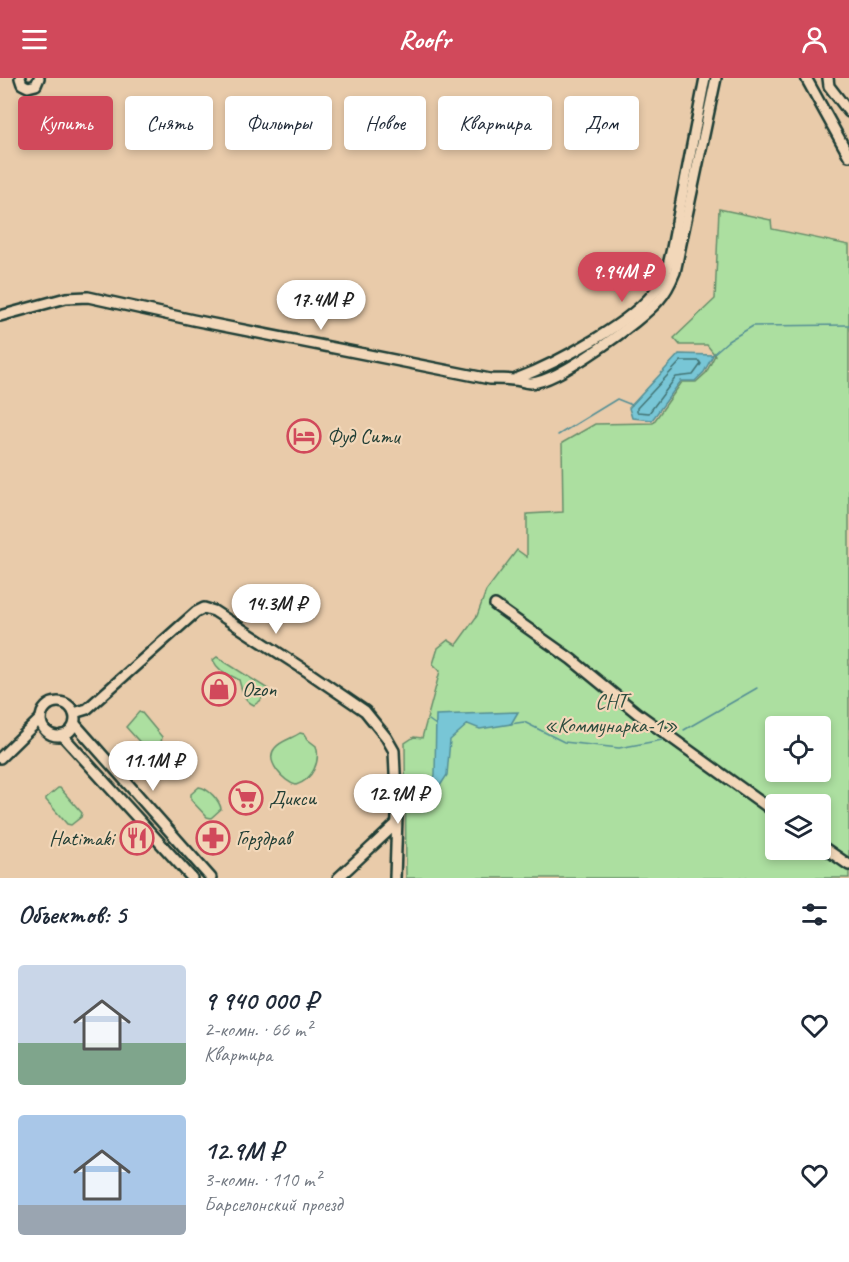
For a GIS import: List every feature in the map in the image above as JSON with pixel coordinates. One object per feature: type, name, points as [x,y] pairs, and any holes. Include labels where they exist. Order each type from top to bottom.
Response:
[{"type":"street","points":[[10,78],[20,86],[27,87],[34,86],[39,78]]},
{"type":"street","points":[[20,78],[22,84],[27,87]]},
{"type":"street","points":[[513,380],[542,369],[602,335],[634,311],[658,288],[666,274],[672,248],[705,78]]},
{"type":"street","points":[[0,316],[66,298],[88,297],[490,379],[531,383],[543,380],[579,362],[639,320],[669,287],[675,272],[716,78]]},
{"type":"street","points":[[807,78],[849,156]]},
{"type":"street","points":[[828,78],[829,86],[849,112]]},
{"type":"street","points":[[495,605],[571,659],[637,713],[765,805]]},
{"type":"street","points":[[75,713],[87,709],[196,612],[204,608],[210,609],[308,672],[367,714],[386,737],[394,751],[395,878]]},
{"type":"street","points":[[0,758],[41,718],[45,707],[56,702],[67,704],[75,713],[75,724],[72,729],[62,735]]},
{"type":"street","points":[[41,718],[48,732],[62,735],[192,878]]},
{"type":"street","points":[[75,724],[211,878]]},
{"type":"street","points":[[338,878],[396,824]]},
{"type":"street","points":[[385,836],[391,836],[396,843]]},
{"type":"street","points":[[831,853],[849,865]]},
{"type":"green space","name":"СНТ «Коммунарка-1»","points":[[719,209],[771,220],[772,229],[849,245],[849,878],[406,878],[405,743],[414,737],[422,738],[440,671],[433,664],[438,648],[448,640],[456,645],[477,616],[486,591],[517,550],[527,557],[527,514],[563,512],[562,443],[595,424],[653,423],[682,382],[696,382],[706,373],[715,355],[707,345],[680,345],[674,338],[715,299]]},
{"type":"green space","points":[[217,657],[268,689],[260,701],[254,705],[247,700],[239,680],[221,671],[216,665],[213,660]]},
{"type":"green space","points":[[139,712],[162,737],[161,743],[151,751],[146,749],[126,727]]},
{"type":"green space","points":[[300,733],[316,746],[317,758],[311,775],[296,785],[286,780],[277,770],[272,753],[280,743]]},
{"type":"green space","points":[[199,787],[210,792],[220,806],[221,809],[211,818],[207,817],[191,800],[191,794]]},
{"type":"green space","points":[[58,788],[82,813],[81,817],[71,825],[67,824],[46,800]]},
{"type":"water","points":[[679,354],[713,355],[704,372],[695,381],[681,381],[652,420],[632,418],[629,408]]},
{"type":"water","points":[[518,712],[511,724],[480,729],[468,724],[450,740],[447,775],[423,812],[435,775],[436,715]]},
{"type":"waterway","points":[[712,355],[728,341],[753,326],[849,325]]},
{"type":"waterway","points":[[558,435],[617,399],[632,405]]},
{"type":"waterway","points":[[684,730],[757,688]]},
{"type":"waterway","points":[[429,720],[436,725]]},
{"type":"waterway","points":[[510,724],[524,722],[564,742],[619,748],[662,740]]},
{"type":"place","name":"Фуд Сити","points":[[304,436]]},
{"type":"place","name":"Ozon","points":[[219,689]]},
{"type":"place","name":"Дикси","points":[[246,798]]},
{"type":"place","name":"Hatimaki","points":[[137,838]]},
{"type":"place","name":"Горздрав","points":[[213,838]]}]
